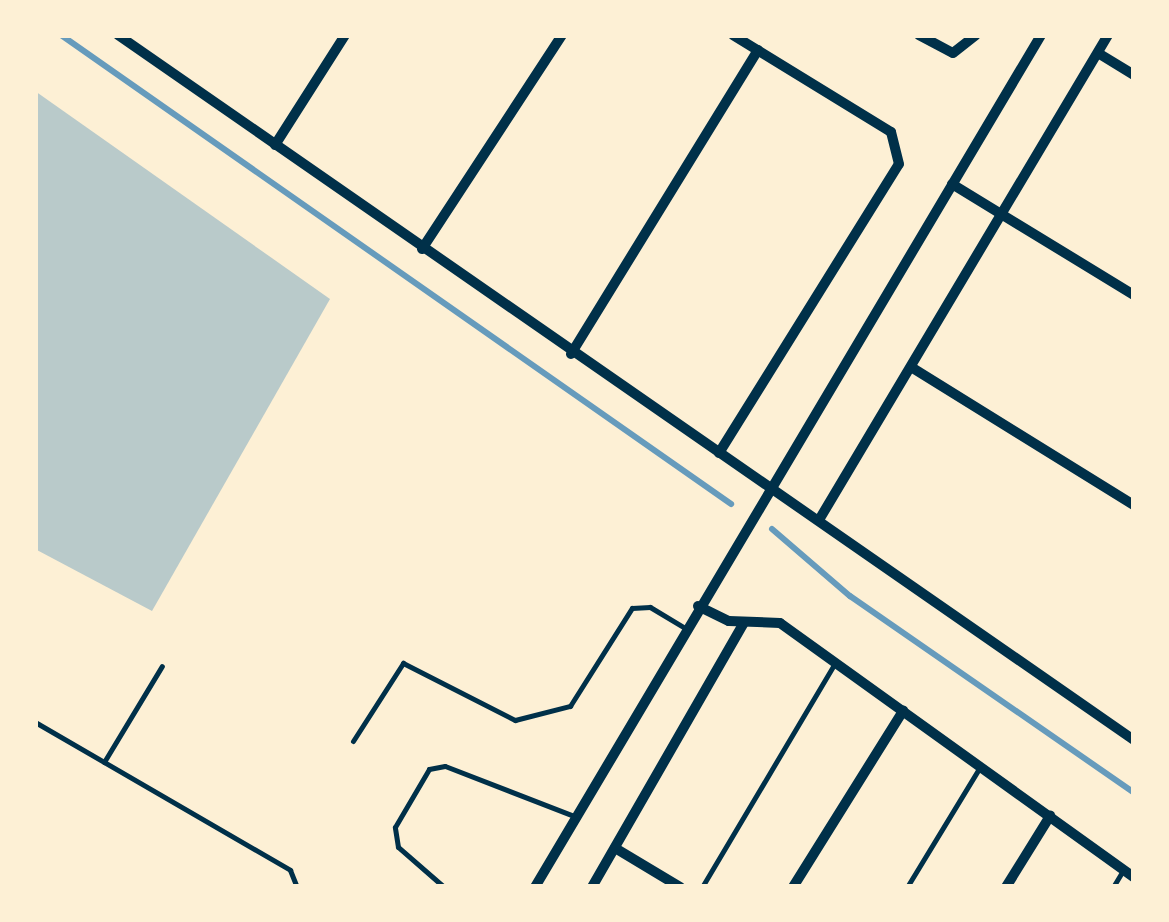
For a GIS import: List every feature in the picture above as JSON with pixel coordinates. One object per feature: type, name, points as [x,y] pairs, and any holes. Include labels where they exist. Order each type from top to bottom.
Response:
[{"type":"street","points":[[118,35],[132,39],[571,354],[1134,740]]},
{"type":"street","points":[[275,145],[345,35]]},
{"type":"street","points":[[422,249],[562,35]]},
{"type":"street","points":[[718,453],[900,164],[891,132],[733,35]]},
{"type":"street","points":[[919,35],[960,53],[976,35]]},
{"type":"street","points":[[535,887],[698,606],[1042,35]]},
{"type":"street","points":[[818,520],[1108,35]]},
{"type":"street","points":[[571,354],[758,50]]},
{"type":"street","points":[[1098,53],[1134,75]]},
{"type":"street","points":[[952,184],[1134,295]]},
{"type":"street","points":[[910,367],[1134,505]]},
{"type":"street","points":[[698,606],[729,621],[780,623],[1129,873]]},
{"type":"street","points":[[592,887],[744,623]]},
{"type":"street","points":[[793,887],[903,712]]},
{"type":"street","points":[[1006,887],[1050,816]]},
{"type":"street","points":[[615,848],[680,887]]},
{"type":"lane","points":[[352,741],[403,664],[511,720],[570,706],[632,608],[650,607],[685,628]]},
{"type":"lane","points":[[702,887],[836,663]]},
{"type":"lane","points":[[104,762],[162,666]]},
{"type":"lane","points":[[35,722],[290,870],[298,887]]},
{"type":"lane","points":[[444,887],[398,847],[395,827],[430,769],[445,766],[577,817]]},
{"type":"lane","points":[[907,887],[980,766]]},
{"type":"lane","points":[[1112,887],[1129,873]]},
{"type":"shaded area","points":[[35,91],[330,299],[152,611],[35,549]]},
{"type":"waterway","points":[[61,35],[731,504]]},
{"type":"waterway","points":[[772,529],[850,596],[1134,793]]}]
